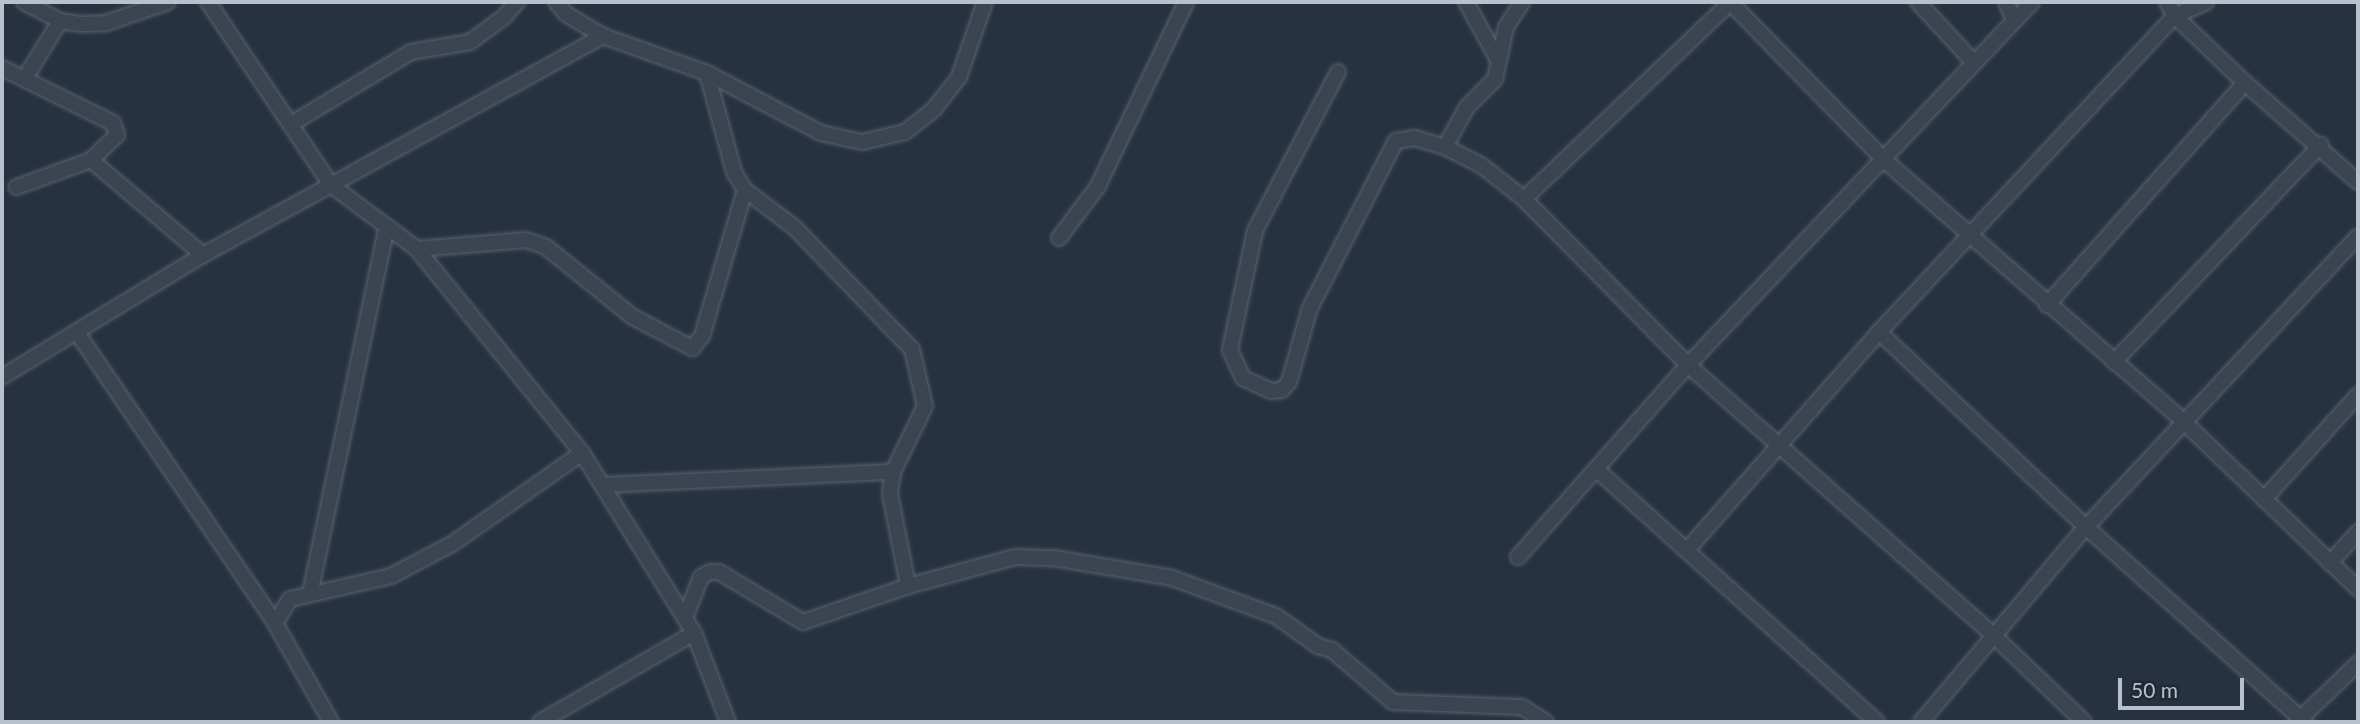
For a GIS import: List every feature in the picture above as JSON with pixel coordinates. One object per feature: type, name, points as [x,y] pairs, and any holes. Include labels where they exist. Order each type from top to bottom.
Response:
[{"type":"street","points":[[24,2],[60,22],[106,23],[168,2]]},
{"type":"street","points":[[208,2],[331,186],[417,249],[582,453],[694,633],[728,722]]},
{"type":"street","points":[[291,124],[411,52],[470,41],[504,17],[517,2]]},
{"type":"street","points":[[556,2],[566,14],[603,36],[707,73],[821,133],[862,142],[905,132],[934,109],[960,77],[985,2]]},
{"type":"street","points":[[1059,238],[1098,186],[1186,2]]},
{"type":"street","points":[[1466,2],[1498,61]]},
{"type":"street","points":[[1445,147],[1467,107],[1495,79],[1506,27],[1522,2]]},
{"type":"street","points":[[1524,199],[1731,2],[1883,159],[2184,422],[2358,589]]},
{"type":"street","points":[[1918,2],[1974,63]]},
{"type":"street","points":[[2006,2],[2014,20]]},
{"type":"street","points":[[1518,557],[1688,365],[2032,2]]},
{"type":"street","points":[[2166,2],[2175,16],[2245,83],[2321,145],[2358,180]]},
{"type":"street","points":[[1687,550],[1879,332],[2175,16],[2206,2]]},
{"type":"street","points":[[25,78],[60,22]]},
{"type":"street","points":[[4,372],[78,334],[203,255],[603,36]]},
{"type":"street","points":[[2,68],[113,123],[117,135],[91,160],[16,187]]},
{"type":"street","points":[[1338,72],[1255,231],[1230,350],[1237,369],[1252,384],[1271,391],[1282,390],[1289,382],[1310,308],[1396,141],[1415,138],[1445,147],[1481,165],[1524,199],[1688,365],[1992,634],[2084,722]]},
{"type":"street","points":[[707,73],[734,172],[745,190],[794,227],[912,349],[925,406],[893,472],[890,494],[908,586]]},
{"type":"street","points":[[2047,305],[2245,83]]},
{"type":"street","points":[[2114,362],[2321,145]]},
{"type":"street","points":[[91,160],[203,255]]},
{"type":"street","points":[[417,249],[526,240],[546,247],[633,317],[692,348],[702,336],[745,190]]},
{"type":"street","points":[[310,594],[387,227]]},
{"type":"street","points":[[1924,721],[1992,634],[2085,527],[2358,236]]},
{"type":"street","points":[[1879,332],[2085,527],[2301,721],[2358,663]]},
{"type":"street","points":[[78,334],[275,622],[331,722]]},
{"type":"street","points":[[2264,499],[2358,395]]},
{"type":"street","points":[[275,622],[285,603],[403,570],[452,544],[582,453]]},
{"type":"street","points":[[1596,469],[1877,722]]},
{"type":"street","points":[[603,485],[893,472]]},
{"type":"street","points":[[2330,563],[2358,532]]},
{"type":"street","points":[[685,618],[701,577],[710,572],[719,572],[803,622],[908,586],[1033,555],[1172,578],[1276,616],[1318,646],[1332,650],[1393,702],[1522,707],[1546,722]]},
{"type":"street","points":[[540,722],[694,633]]}]
